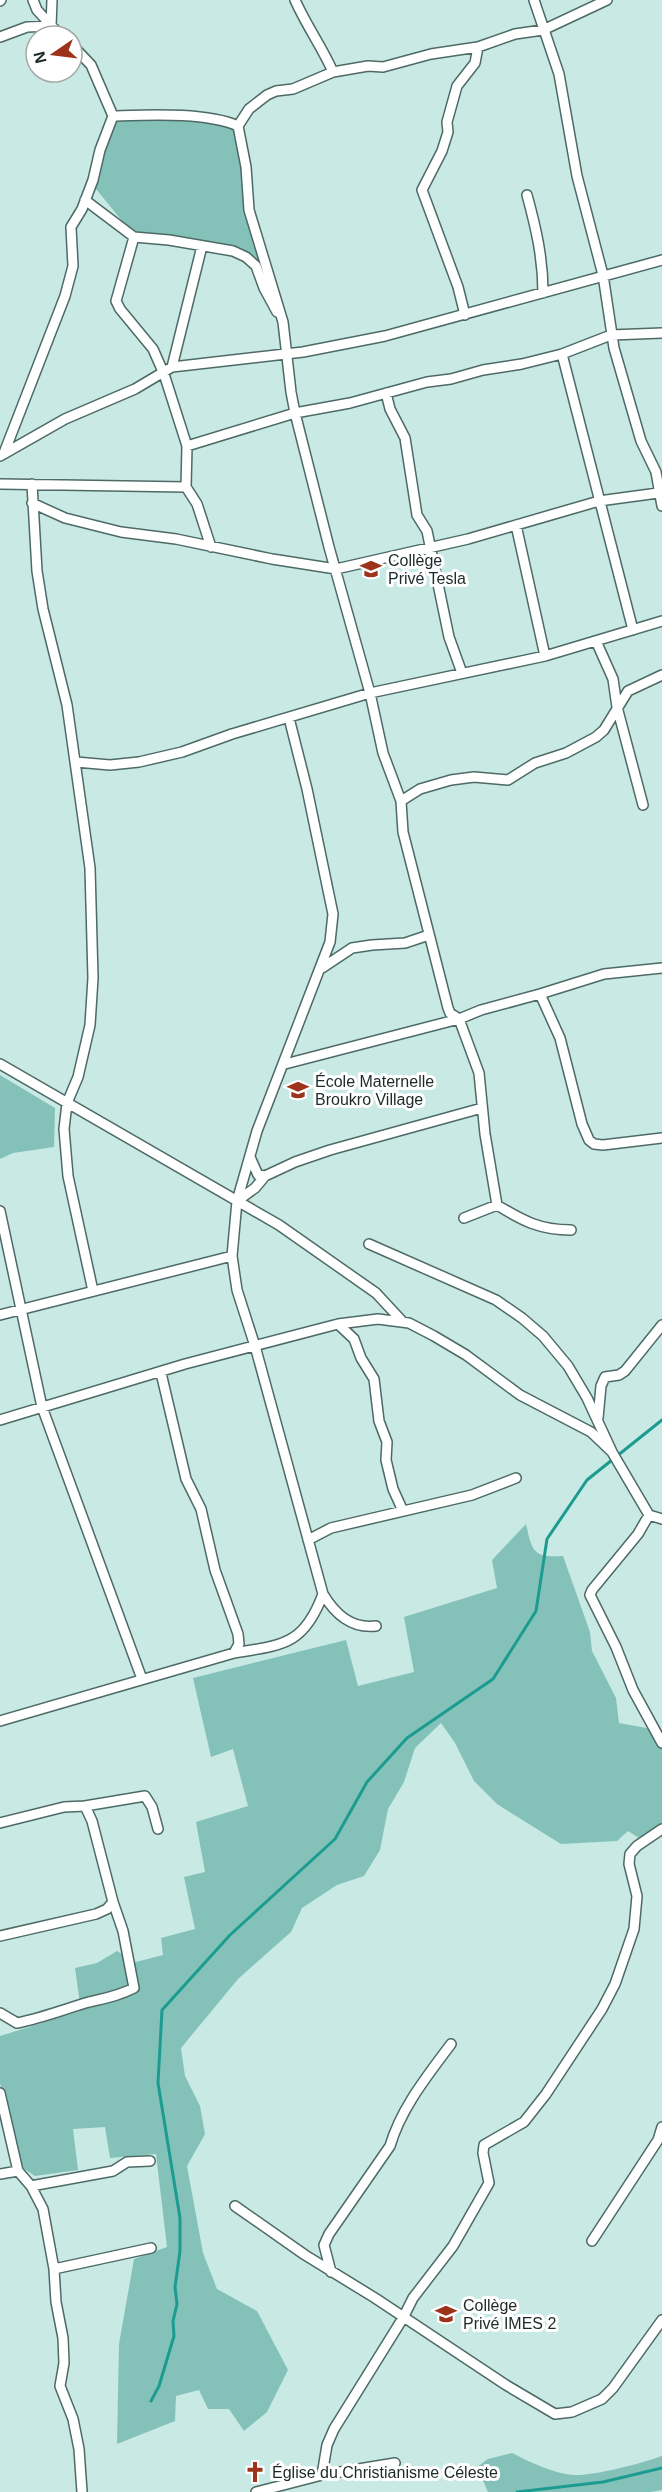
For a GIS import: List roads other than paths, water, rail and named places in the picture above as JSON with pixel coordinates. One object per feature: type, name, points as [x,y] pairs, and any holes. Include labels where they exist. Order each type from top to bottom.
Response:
[{"type":"street","points":[[33,0],[37,10],[49,24]]},
{"type":"street","points":[[51,24],[52,0]]},
{"type":"street","points":[[295,0],[305,24],[321,47],[333,72]]},
{"type":"street","points":[[534,0],[560,74],[577,176],[603,275],[611,335],[641,441],[656,472],[662,506]]},
{"type":"street","points":[[571,1230],[554,1230],[528,1224],[497,1205],[479,1073],[459,1019],[450,1013],[448,1008],[403,832],[401,801],[383,753],[370,693],[329,547],[296,413],[283,322],[249,210],[246,167],[238,126],[249,109],[267,95],[313,82],[333,72],[368,66],[383,67],[431,54],[478,47],[515,34],[543,30],[607,0]]},
{"type":"street","points":[[0,37],[24,28]]},
{"type":"street","points":[[465,315],[458,287],[422,190],[442,151],[457,86],[475,63],[478,47]]},
{"type":"street","points":[[2,454],[65,296],[73,266],[71,228],[85,200],[113,116],[92,65],[84,57]]},
{"type":"street","points":[[113,116],[152,114],[221,119],[238,126]]},
{"type":"street","points":[[527,195],[540,240],[543,292]]},
{"type":"street","points":[[85,200],[134,237],[233,251],[252,261],[283,322]]},
{"type":"street","points":[[134,237],[116,301],[153,349],[164,374],[187,446],[186,487],[197,504],[211,547]]},
{"type":"street","points":[[172,368],[202,246]]},
{"type":"street","points":[[2,454],[65,419],[164,374],[172,368],[286,354],[385,336],[662,260]]},
{"type":"street","points":[[187,446],[296,413],[350,403],[483,370],[522,364],[562,354],[611,335],[662,333]]},
{"type":"street","points":[[562,354],[633,630]]},
{"type":"street","points":[[386,393],[390,409],[405,438],[417,515],[427,531],[449,637],[462,673]]},
{"type":"street","points":[[0,484],[186,487]]},
{"type":"street","points":[[32,484],[37,571],[67,705],[90,868],[93,978],[90,1025],[78,1077],[67,1103],[64,1152],[93,1291]]},
{"type":"street","points":[[32,503],[64,518],[121,532],[272,560],[336,569],[516,525],[599,501],[658,492]]},
{"type":"street","points":[[516,525],[544,656]]},
{"type":"street","points":[[76,762],[110,765],[139,762],[182,752],[370,693],[544,656],[662,621]]},
{"type":"street","points":[[596,641],[613,679],[617,707],[643,805]]},
{"type":"street","points":[[401,801],[420,789],[451,780],[474,777],[508,780],[535,763],[566,753],[596,737],[607,726],[628,691],[662,675]]},
{"type":"street","points":[[289,718],[307,789],[333,914],[330,942],[321,969],[257,1131],[237,1201],[232,1256],[237,1290],[255,1346],[323,1594],[333,1611],[349,1621],[365,1628],[376,1626]]},
{"type":"street","points":[[321,969],[352,948],[405,943],[429,935]]},
{"type":"street","points":[[285,1064],[459,1019],[481,1010],[603,974],[662,968]]},
{"type":"street","points":[[540,994],[560,1038],[582,1124],[589,1140],[594,1144],[603,1145],[662,1138]]},
{"type":"street","points":[[0,1064],[279,1225],[376,1293],[402,1321]]},
{"type":"street","points":[[237,1201],[255,1188],[265,1176],[295,1162],[330,1150],[482,1108]]},
{"type":"street","points":[[250,1157],[258,1175],[265,1176]]},
{"type":"street","points":[[464,1218],[497,1205]]},
{"type":"street","points":[[0,1211],[42,1407],[142,1679]]},
{"type":"street","points":[[369,1244],[496,1300],[543,1336],[568,1366],[598,1418],[612,1452],[649,1515],[662,1519]]},
{"type":"street","points":[[0,1315],[232,1256]]},
{"type":"street","points":[[0,1420],[185,1364],[338,1324],[378,1319],[409,1323],[434,1336],[466,1355],[520,1395],[591,1432],[612,1452]]},
{"type":"street","points":[[338,1324],[354,1339],[361,1358],[374,1379],[379,1421],[387,1442],[386,1460],[393,1489],[403,1511]]},
{"type":"street","points":[[591,1432],[598,1418],[601,1386],[605,1377],[619,1376],[626,1371],[662,1325]]},
{"type":"street","points":[[161,1373],[186,1479],[201,1509],[215,1570],[238,1634],[239,1644],[234,1653]]},
{"type":"street","points":[[308,1540],[331,1528],[472,1495],[516,1478]]},
{"type":"street","points":[[649,1515],[638,1534],[590,1595],[616,1647],[633,1690],[662,1743]]},
{"type":"street","points":[[0,1721],[234,1653],[268,1648],[294,1638],[314,1618],[323,1594]]},
{"type":"street","points":[[0,1823],[64,1807],[85,1806],[145,1796],[152,1807],[158,1829]]},
{"type":"street","points":[[0,2013],[17,2023],[40,2019],[90,2002],[117,1997],[134,1988],[123,1931],[95,1832],[85,1806]]},
{"type":"street","points":[[322,2475],[327,2445],[334,2428],[403,2318],[413,2298],[470,2219],[489,2183],[483,2153],[484,2145],[524,2122],[546,2094],[602,2009],[615,1984],[634,1929],[637,1896],[629,1864],[630,1854],[637,1846],[662,1829]]},
{"type":"street","points":[[0,1936],[96,1914],[107,1909],[113,1902]]},
{"type":"street","points":[[330,2272],[324,2245],[329,2234],[390,2146],[402,2116],[451,2044]]},
{"type":"street","points":[[0,2093],[18,2171],[31,2186],[43,2209],[54,2269],[56,2302],[64,2351],[60,2386],[73,2419],[79,2449],[82,2492]]},
{"type":"street","points":[[592,2241],[658,2140],[662,2127]]},
{"type":"street","points":[[31,2186],[113,2171],[127,2162],[150,2161]]},
{"type":"street","points":[[0,2174],[18,2171]]},
{"type":"street","points":[[235,2206],[330,2272],[375,2298],[555,2414],[572,2412],[602,2399],[613,2388],[662,2320]]},
{"type":"street","points":[[54,2269],[151,2248]]},
{"type":"street","points":[[256,2492],[322,2475],[395,2463]]},
{"type":"waterway","points":[[151,2401],[159,2386],[174,2336],[173,2321],[177,2304],[175,2287],[180,2251],[180,2218],[158,2083],[162,2010],[230,1935],[335,1839],[367,1782],[407,1738],[493,1679],[536,1611],[547,1539],[587,1480],[662,1420]]},
{"type":"waterway","points":[[517,2492],[603,2482],[662,2468]]},
{"type":"place","name":"Collège Privé Tesla","points":[[371,569]]},
{"type":"place","name":"École Maternelle Broukro Village","points":[[298,1090]]},
{"type":"place","name":"Collège Privé IMES 2","points":[[446,2314]]},
{"type":"place","name":"Église du Christianisme Céleste","points":[[255,2472]]}]
